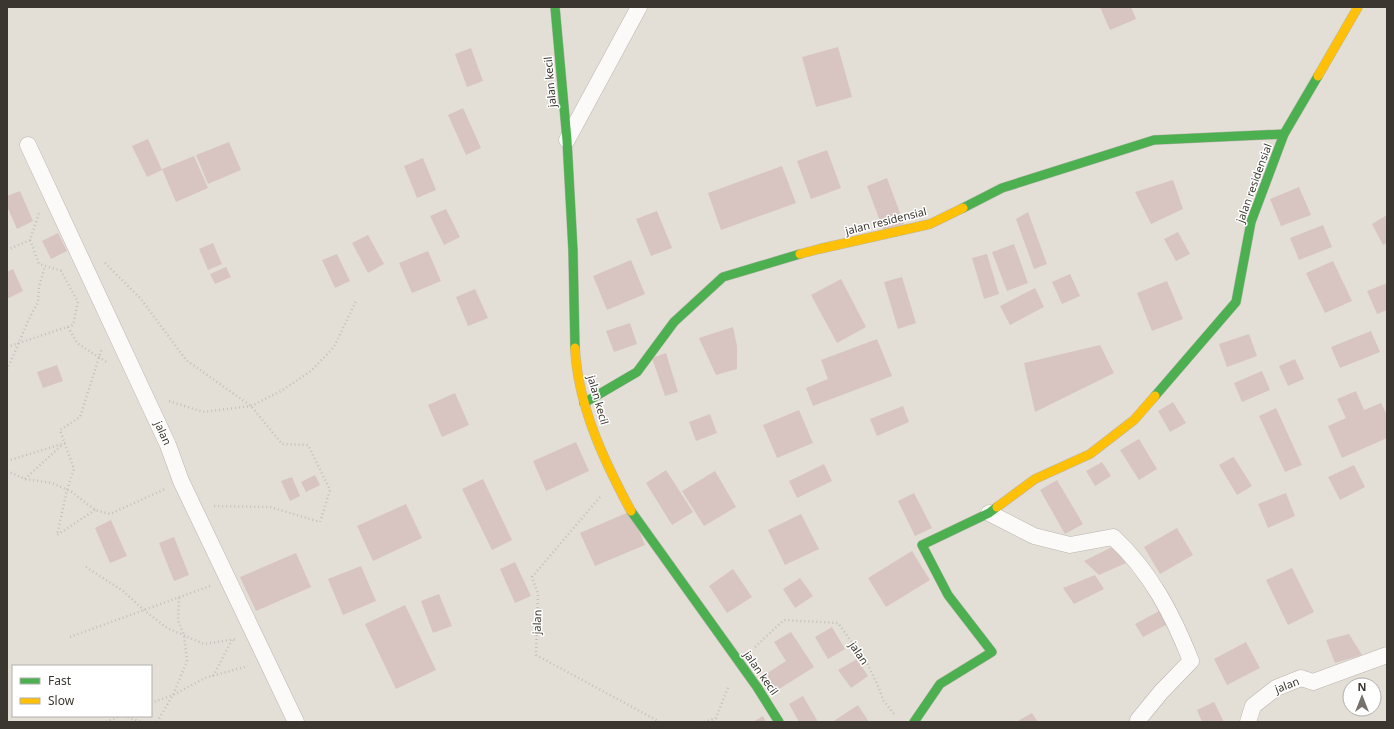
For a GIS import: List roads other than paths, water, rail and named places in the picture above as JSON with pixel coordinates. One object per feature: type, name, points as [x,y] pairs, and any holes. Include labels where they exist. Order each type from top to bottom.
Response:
[{"type":"street","name":"jalan kecil","points":[[555,7],[567,140],[573,251],[575,350],[578,384],[587,416],[615,480],[631,511],[757,687],[779,722]]},
{"type":"street","points":[[567,140],[639,7]]},
{"type":"street","points":[[1284,134],[1358,7]]},
{"type":"street","name":"jalan residensial","points":[[584,403],[636,372],[674,322],[723,277],[819,249],[930,224],[1002,188],[1154,140],[1284,134],[1251,222],[1236,302],[1134,420],[1090,454],[1035,478],[989,513],[922,545],[948,595],[992,652],[940,684],[914,722]]},
{"type":"street","name":"jalan","points":[[28,145],[168,445],[181,481],[243,614],[296,722]]},
{"type":"street","points":[[989,513],[1034,536],[1070,545],[1113,537],[1127,550],[1155,587],[1178,628],[1191,661],[1161,692],[1137,721]]},
{"type":"street","name":"jalan","points":[[1248,722],[1253,706],[1276,688],[1301,678],[1313,682],[1387,655]]}]
